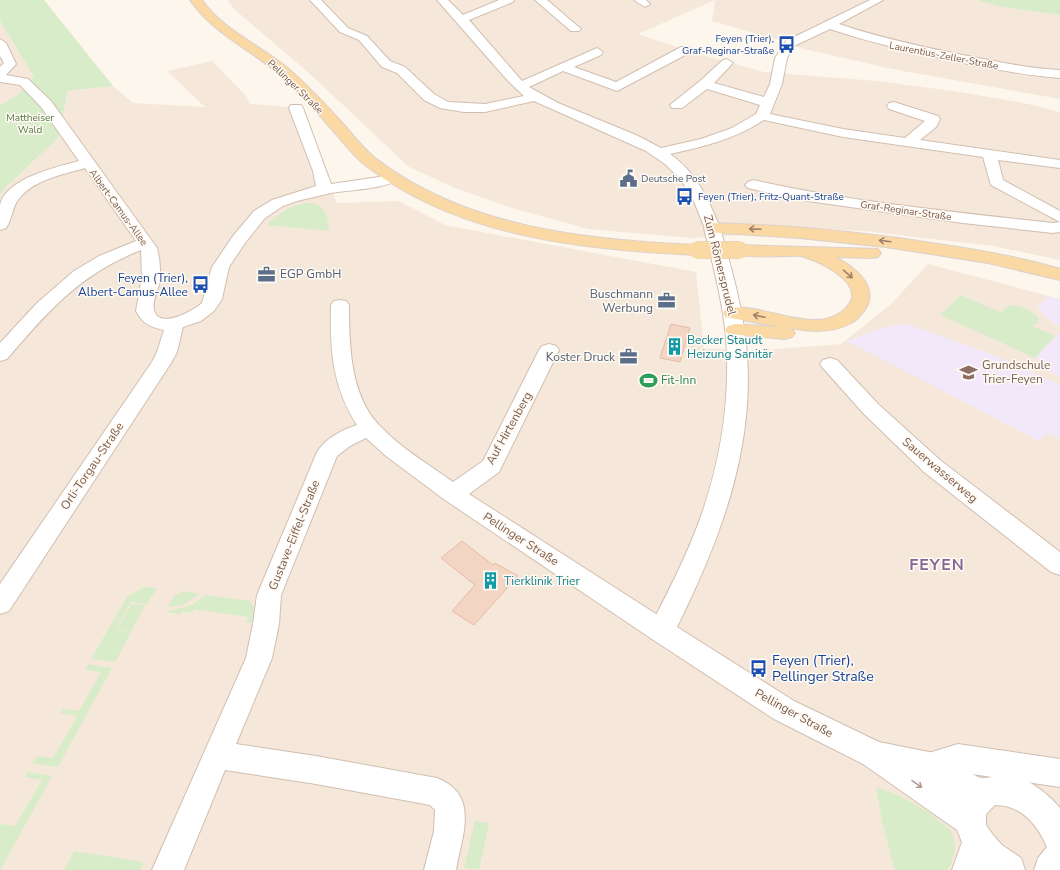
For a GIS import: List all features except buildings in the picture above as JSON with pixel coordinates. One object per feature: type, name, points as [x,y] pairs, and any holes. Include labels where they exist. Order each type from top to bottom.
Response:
[{"type":"main road","name":"Pellinger Straße","points":[[196,0],[208,15],[272,62],[337,126],[359,151],[393,177],[427,197],[457,209],[531,230],[615,245],[697,250],[801,250],[855,252],[945,259],[1060,276]]},
{"type":"main road","points":[[712,228],[809,233],[915,245],[1031,266],[1060,276]]},
{"type":"main road","points":[[733,322],[744,313],[798,325],[814,325],[832,323],[852,314],[861,301],[862,294],[858,285],[844,271],[834,264],[801,250]]},
{"type":"main road","points":[[733,322],[815,334],[846,330],[857,326],[868,317],[874,309],[876,299],[873,289],[855,252]]},
{"type":"street","points":[[314,0],[344,30],[363,38],[386,64],[401,70],[429,97],[445,105],[464,108],[485,108],[536,97]]},
{"type":"street","name":"Zum Römersprudel","points":[[442,0],[462,19],[520,86],[536,97],[577,117],[634,139],[661,152],[696,188],[702,198],[712,228],[733,322],[737,373],[737,410],[728,465],[716,507],[683,591],[661,631]]},
{"type":"street","points":[[462,19],[510,0]]},
{"type":"street","points":[[540,0],[575,29]]},
{"type":"street","points":[[661,152],[705,142],[737,131],[762,116],[769,103],[776,84],[781,58],[790,44],[878,0]]},
{"type":"street","name":"Laurentius-Zeller-Straße","points":[[830,25],[866,38],[903,47],[1039,73],[1060,74]]},
{"type":"street","points":[[0,43],[10,64],[0,74]]},
{"type":"street","points":[[563,67],[617,87],[684,50]]},
{"type":"street","points":[[520,86],[597,52]]},
{"type":"street","points":[[677,105],[705,84],[727,63]]},
{"type":"street","name":"Albert-Camus-Allee","points":[[0,78],[24,82],[46,104],[146,243],[149,248],[152,268],[145,303],[145,311],[154,321],[164,324],[175,323],[197,315],[211,303],[214,298],[220,268],[258,215],[285,200],[382,181],[393,177]]},
{"type":"street","points":[[705,84],[769,103]]},
{"type":"street","points":[[894,106],[933,119],[931,124],[907,143]]},
{"type":"street","name":"Pellinger Straße","points":[[296,108],[320,171],[325,191]]},
{"type":"street","points":[[762,116],[842,133],[1060,164]]},
{"type":"street","points":[[990,154],[996,182],[1060,218]]},
{"type":"street","points":[[0,225],[8,202],[20,188],[56,172],[88,163]]},
{"type":"street","name":"Graf-Reginar-Straße","points":[[753,184],[794,194],[956,218],[1053,228],[1060,227]]},
{"type":"street","points":[[0,355],[22,328],[53,298],[91,267],[115,254],[146,243]]},
{"type":"street","name":"Pellinger Straße","points":[[340,305],[340,344],[345,377],[357,409],[370,429],[394,451],[453,494],[784,710],[874,754],[975,832]]},
{"type":"street","name":"Orli-Torgau-Straße","points":[[0,604],[161,364],[167,352],[175,323]]},
{"type":"street","name":"Auf Hirtenberg","points":[[453,494],[491,466],[549,350]]},
{"type":"street","name":"Sauerwasserweg","points":[[830,364],[871,409],[932,466],[1060,565]]},
{"type":"street","name":"Gustave-Eiffel-Straße","points":[[168,870],[216,755],[259,658],[266,624],[269,595],[328,452],[338,441],[351,434],[370,429]]},
{"type":"street","name":"Pellinger Straße","points":[[874,754],[908,759],[929,766],[972,791],[975,832]]},
{"type":"street","points":[[216,755],[316,770],[437,792],[445,798],[450,808],[448,828],[440,870]]},
{"type":"street","points":[[929,766],[958,758],[1060,773]]},
{"type":"street","points":[[1022,796],[1060,776]]},
{"type":"street","points":[[1009,870],[992,859],[975,832],[995,791],[1008,791],[1022,796],[1045,812],[1058,825]]},
{"type":"street","points":[[1050,870],[1058,862],[1060,854]]},
{"type":"shaded area","points":[[228,0],[715,0],[638,34],[685,50],[764,72],[877,81],[953,91],[1024,103],[1060,112],[1060,260],[993,246],[864,231],[760,226],[760,234],[692,238],[588,229],[515,209],[455,188],[409,167],[310,74],[234,9]]},
{"type":"shaded area","points":[[715,0],[977,0],[1001,7],[1060,15],[1060,99],[892,69],[804,49],[779,40],[712,21]]},
{"type":"shaded area","points":[[0,21],[34,77],[19,94],[0,105]]},
{"type":"shaded area","points":[[212,61],[246,96],[250,104],[300,108],[337,203],[399,201],[445,225],[696,272],[704,348],[751,351],[841,344],[891,304],[928,264],[1060,299],[1060,870],[0,870],[0,195],[3,190],[58,138],[68,91],[113,86],[133,103],[205,107],[167,71]]},
{"type":"shaded area","points":[[1047,296],[1060,299],[1060,326],[1054,324],[1037,307]]},
{"type":"shaded area","name":"Grundschule Trier-Feyen","points":[[907,324],[1001,358],[1060,385],[1060,439],[1049,433],[1039,441],[847,341],[885,327]]},
{"type":"shaded area","points":[[1060,332],[1060,377],[1048,371],[1053,365],[1035,358]]},
{"type":"green space","name":"Mattheiser Wald","points":[[0,0],[44,0],[113,86],[68,91],[58,138],[3,190],[0,195],[0,105],[19,94],[34,77],[0,21]]},
{"type":"green space","points":[[977,0],[1060,0],[1060,15],[1001,7]]},
{"type":"green space","points":[[313,203],[324,210],[329,231],[267,225],[282,212],[294,206]]},
{"type":"green space","points":[[961,295],[1002,313],[1009,306],[1019,306],[1025,308],[1038,317],[1038,322],[1032,326],[1055,336],[1035,358],[940,315]]},
{"type":"green space","points":[[144,587],[157,588],[147,604],[131,602],[115,630],[131,633],[115,662],[91,659],[127,597]]},
{"type":"green space","points":[[183,591],[200,594],[183,605],[168,607],[174,596]]},
{"type":"green space","points":[[206,595],[250,601],[254,607],[252,623],[246,623],[248,617],[194,609],[192,613],[182,611],[180,614],[165,612],[192,605]]},
{"type":"green space","points":[[132,604],[145,605],[131,632],[116,630]]},
{"type":"green space","points":[[88,664],[112,668],[58,767],[32,763],[37,756],[53,758],[77,716],[60,713],[63,709],[79,711],[101,672],[85,670]]},
{"type":"green space","points":[[27,772],[52,776],[1,869],[6,870],[0,870],[0,824],[15,826],[42,780],[25,777]]},
{"type":"green space","points":[[876,787],[903,797],[919,806],[950,830],[955,845],[952,861],[948,870],[895,870],[883,826]]},
{"type":"green space","points":[[475,821],[489,823],[479,870],[464,868]]},
{"type":"green space","points":[[74,851],[144,863],[140,870],[64,870]]},
{"type":"place","name":"Feyen (Trier), Graf-Reginar-Straße","points":[[787,44]]},
{"type":"place","name":"Deutsche Post","points":[[628,178]]},
{"type":"place","name":"Feyen (Trier), Fritz-Quant-Straße","points":[[685,196]]},
{"type":"place","name":"EGP GmbH","points":[[267,274]]},
{"type":"place","name":"Feyen (Trier), Albert-Camus-Allee","points":[[201,285]]},
{"type":"place","name":"Buschmann Werbung","points":[[666,301]]},
{"type":"place","name":"Becker Staudt Heizung Sanitär","points":[[674,347]]},
{"type":"place","name":"Koster Druck","points":[[628,357]]},
{"type":"place","name":"Grundschule Trier-Feyen","points":[[969,372]]},
{"type":"place","name":"Fit-Inn","points":[[648,380]]},
{"type":"place","name":"Tierklinik Trier","points":[[491,581]]},
{"type":"place","name":"Feyen (Trier), Pellinger Straße","points":[[759,668]]},
{"type":"district","name":"FEYEN","points":[[937,564]]}]
